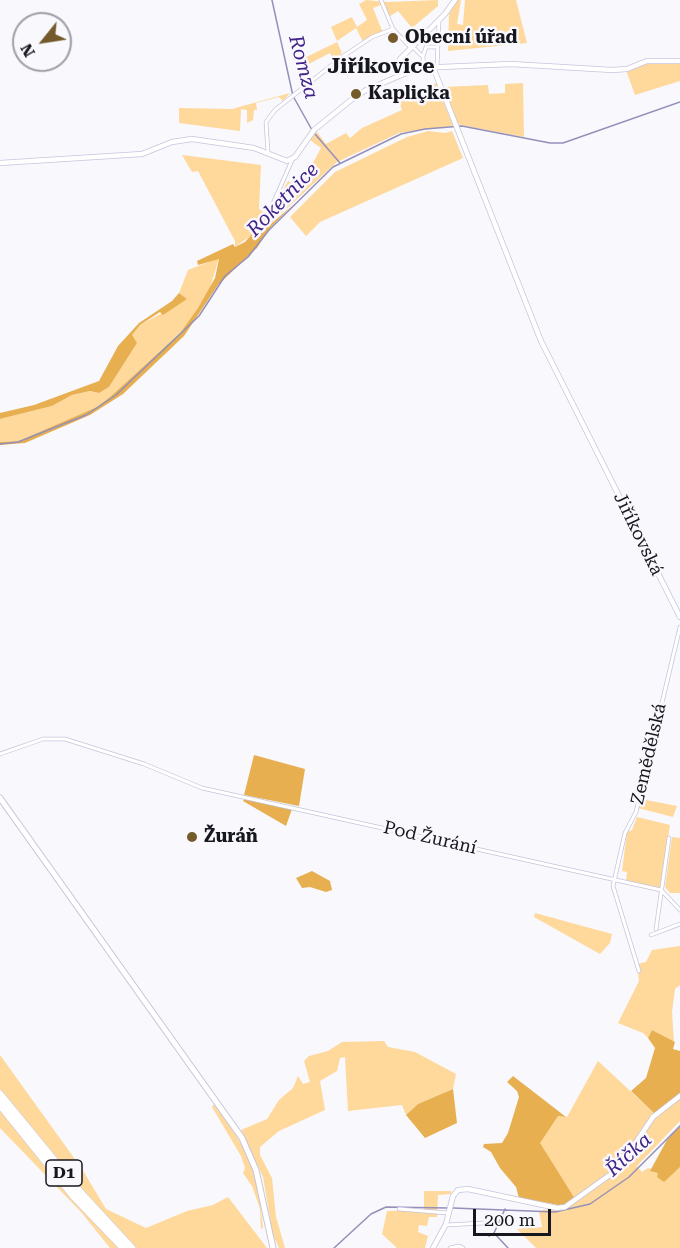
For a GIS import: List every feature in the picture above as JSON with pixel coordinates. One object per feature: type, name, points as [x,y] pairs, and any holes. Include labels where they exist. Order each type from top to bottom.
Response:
[{"type":"highway","name":"D1","points":[[0,1095],[82,1195],[131,1248]]},
{"type":"highway","name":"D1","points":[[0,1104],[74,1196],[123,1248]]},
{"type":"main road","points":[[0,798],[242,1138],[256,1170],[273,1248]]},
{"type":"street","points":[[381,0],[393,28],[423,57]]},
{"type":"street","points":[[402,74],[398,61],[439,21],[454,0]]},
{"type":"street","points":[[435,67],[439,21]]},
{"type":"street","points":[[268,153],[266,122],[275,110],[342,57],[372,37],[393,28]]},
{"type":"street","points":[[424,67],[423,57],[426,47],[438,47]]},
{"type":"street","points":[[268,215],[293,158],[313,132],[351,100],[402,74],[424,67],[532,65],[612,70],[627,69],[647,61],[680,61]]},
{"type":"street","name":"Jiříkovská","points":[[435,67],[456,128],[542,341],[680,617]]},
{"type":"street","points":[[0,163],[142,154],[172,142],[192,139],[254,148],[279,160],[293,158]]},
{"type":"street","name":"Zemědělská","points":[[615,880],[625,833],[636,812],[680,627]]},
{"type":"street","name":"Pod Žurání","points":[[0,754],[43,739],[65,739],[144,764],[202,788],[661,890]]},
{"type":"street","points":[[656,929],[669,837]]},
{"type":"street","points":[[615,880],[613,886],[639,971]]},
{"type":"street","points":[[661,890],[680,909]]},
{"type":"street","points":[[651,935],[680,924]]},
{"type":"street","points":[[433,1248],[446,1224],[456,1191],[468,1189],[558,1208],[574,1202],[618,1169],[653,1117],[680,1096]]},
{"type":"street","points":[[399,1209],[449,1213]]},
{"type":"street","points":[[446,1224],[484,1223]]},
{"type":"street","points":[[450,1248],[463,1248]]},
{"type":"shaded area","points":[[366,0],[388,2],[438,0],[438,6],[412,28],[398,11],[387,18],[381,5],[373,8],[383,33],[364,44],[356,28],[337,41],[331,27],[352,17],[357,27],[367,20],[359,4]]},
{"type":"shaded area","points":[[458,0],[461,0],[457,24],[463,25],[465,0],[516,0],[527,43],[448,51],[449,14]]},
{"type":"shaded area","points":[[337,42],[342,53],[334,61],[330,53],[299,69],[296,62]]},
{"type":"shaded area","points":[[650,62],[680,62],[680,81],[635,95],[626,70]]},
{"type":"shaded area","points":[[436,83],[453,126],[399,133],[337,162],[257,236],[261,225],[252,235],[235,247],[235,241],[198,171],[192,172],[182,155],[261,165],[259,209],[268,215],[266,220],[270,223],[275,217],[270,212],[276,203],[285,209],[288,206],[279,198],[288,200],[291,195],[283,190],[288,181],[300,187],[321,148],[310,140],[317,132],[326,144],[346,133],[350,138],[362,128],[402,110],[399,101]]},
{"type":"shaded area","points":[[523,83],[524,137],[460,125],[443,87],[488,85],[489,94],[505,93],[505,84]]},
{"type":"shaded area","points":[[290,93],[283,101],[279,97],[256,103],[257,110],[254,110],[253,120],[247,123],[247,110],[241,109],[240,131],[179,123],[179,108],[232,109]]},
{"type":"shaded area","points":[[428,131],[445,133],[452,131],[463,158],[320,222],[306,236],[290,217],[335,172],[407,137]]},
{"type":"shaded area","points":[[293,205],[270,228],[257,248],[218,285],[184,336],[123,394],[90,415],[25,443],[0,445],[0,442],[19,441],[97,407],[110,397],[181,332],[198,308],[215,278],[219,259],[198,265],[197,261],[233,244],[235,247],[245,242],[259,226],[262,228],[259,234]]},
{"type":"shaded area","points":[[219,258],[209,291],[186,327],[110,397],[97,407],[19,441],[0,442],[0,419],[52,406],[72,395],[90,391],[99,393],[109,387],[137,343],[131,336],[140,325],[187,299],[179,293],[188,270]]},
{"type":"shaded area","points":[[179,293],[187,299],[163,315],[160,312],[140,325],[132,335],[137,343],[109,387],[99,393],[90,391],[72,395],[52,406],[0,419],[0,413],[34,405],[99,381],[118,346],[139,323],[172,301]]},
{"type":"shaded area","points":[[254,755],[305,769],[299,806],[244,795]]},
{"type":"shaded area","points":[[245,798],[292,809],[286,826],[243,801]]},
{"type":"shaded area","points":[[641,799],[677,806],[673,817],[638,808]]},
{"type":"shaded area","points":[[637,817],[670,825],[660,888],[626,881],[627,872],[622,871],[627,832],[632,830]]},
{"type":"shaded area","points":[[672,837],[680,838],[680,893],[670,893],[665,887]]},
{"type":"shaded area","points":[[312,871],[330,881],[332,890],[326,892],[310,887],[302,888],[296,878]]},
{"type":"shaded area","points":[[535,913],[612,934],[610,943],[600,954],[534,917]]},
{"type":"shaded area","points":[[680,946],[680,985],[675,989],[672,1012],[674,1042],[652,1030],[648,1038],[643,1033],[618,1023],[639,981],[637,964],[646,962],[652,950]]},
{"type":"shaded area","points":[[652,1030],[675,1042],[673,1049],[680,1051],[680,1096],[656,1115],[631,1091],[646,1078],[655,1048],[648,1038]]},
{"type":"shaded area","points":[[384,1041],[388,1047],[415,1052],[456,1074],[453,1089],[418,1104],[406,1115],[402,1105],[348,1111],[345,1057],[340,1058],[337,1071],[320,1081],[325,1110],[279,1131],[260,1147],[260,1155],[272,1178],[276,1217],[285,1248],[279,1248],[273,1235],[263,1177],[241,1130],[267,1119],[279,1100],[293,1088],[298,1076],[303,1084],[310,1082],[304,1061],[309,1056],[328,1051],[342,1042]]},
{"type":"shaded area","points":[[0,1055],[82,1169],[106,1209],[146,1228],[187,1211],[213,1205],[228,1197],[267,1248],[136,1248],[73,1179],[0,1089]]},
{"type":"shaded area","points":[[598,1061],[656,1115],[680,1096],[680,1121],[637,1166],[642,1172],[648,1168],[670,1175],[680,1167],[680,1248],[536,1248],[517,1229],[542,1227],[539,1211],[557,1208],[539,1143],[558,1116],[567,1117]]},
{"type":"shaded area","points":[[513,1076],[566,1117],[558,1116],[540,1143],[575,1199],[564,1206],[519,1198],[516,1187],[500,1168],[491,1152],[483,1147],[484,1144],[502,1143],[508,1133],[519,1097],[517,1091],[507,1082]]},
{"type":"shaded area","points":[[453,1089],[457,1123],[425,1138],[406,1115],[418,1104]]},
{"type":"shaded area","points":[[214,1104],[252,1164],[259,1190],[263,1228],[261,1229],[260,1209],[252,1186],[243,1173],[245,1168],[241,1156],[212,1107]]},
{"type":"shaded area","points":[[0,1108],[63,1187],[119,1248],[110,1248],[81,1212],[0,1128]]},
{"type":"shaded area","points":[[680,1125],[680,1167],[664,1182],[657,1177],[658,1173],[650,1171],[667,1140]]},
{"type":"shaded area","points":[[424,1191],[451,1191],[451,1194],[438,1195],[437,1217],[429,1217],[427,1226],[419,1225],[418,1232],[428,1236],[425,1248],[397,1248],[382,1234],[387,1211],[424,1210]]},
{"type":"waterway","name":"Romza","points":[[272,0],[293,96],[312,130]]},
{"type":"waterway","name":"Roketnice","points":[[0,444],[18,442],[86,415],[116,395],[199,316],[225,276],[248,257],[269,230],[333,167],[401,134],[425,129],[462,126],[550,143],[563,143],[680,102]]},
{"type":"waterway","name":"Romza","points":[[315,134],[340,163]]},
{"type":"waterway","name":"Říčka","points":[[453,1208],[555,1212],[590,1204],[629,1177],[680,1126]]},
{"type":"waterway","name":"Říčka","points":[[334,1248],[371,1214],[386,1207],[447,1208]]},
{"type":"waterway","points":[[489,1236],[494,1233],[505,1209]]},
{"type":"waterway","points":[[494,1233],[508,1248]]},
{"type":"place","name":"Obecní úřad","points":[[393,38]]},
{"type":"place","name":"Kapliçka","points":[[356,94]]},
{"type":"place","name":"Žuráň","points":[[192,837]]},
{"type":"district","name":"Jiříkovice","points":[[381,67]]}]
